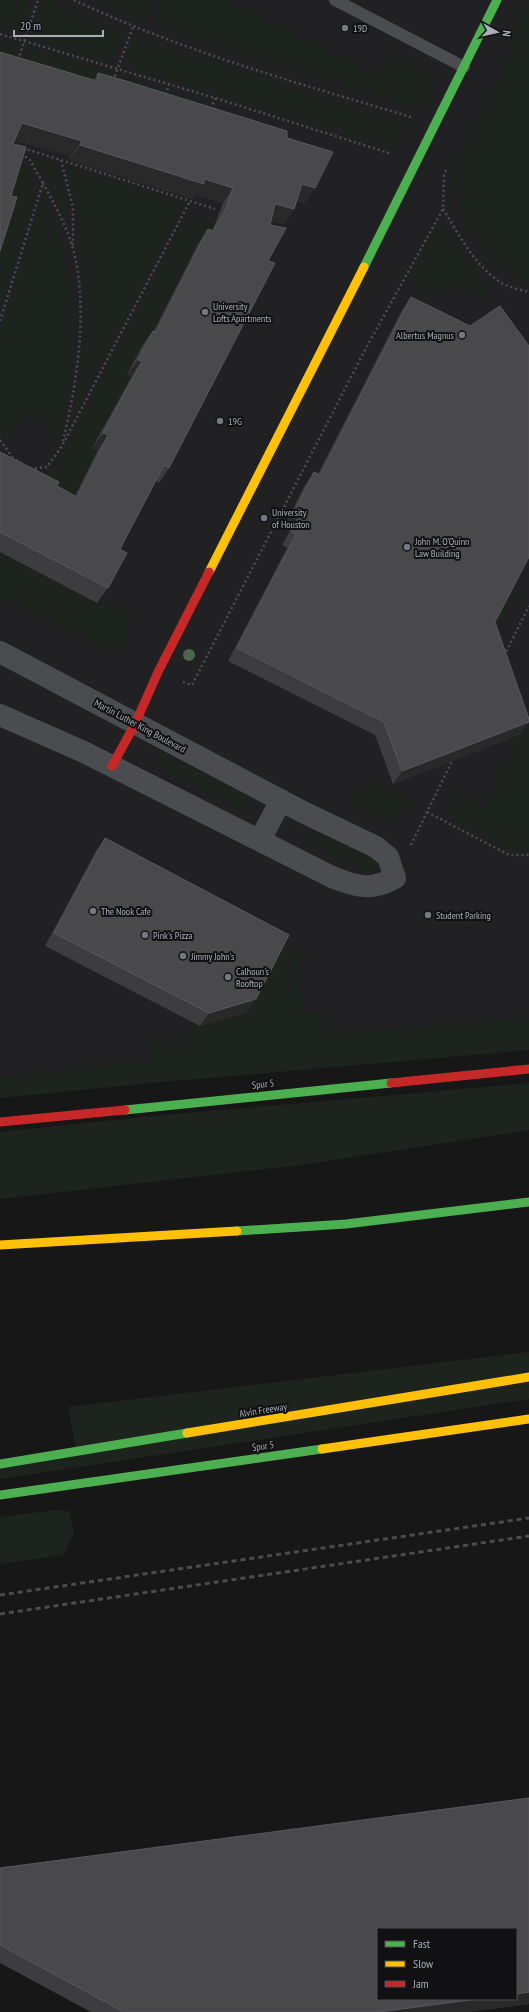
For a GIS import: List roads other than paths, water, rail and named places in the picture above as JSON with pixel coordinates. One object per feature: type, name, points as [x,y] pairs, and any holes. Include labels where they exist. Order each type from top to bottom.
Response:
[{"type":"main road","points":[[112,766],[135,724],[158,672],[427,144],[497,0]]},
{"type":"main road","name":"Spur 5","points":[[0,1122],[529,1069]]},
{"type":"main road","points":[[0,1245],[346,1224],[529,1202]]},
{"type":"main road","name":"Alvin Freeway","points":[[0,1464],[529,1377]]},
{"type":"main road","name":"Spur 5","points":[[0,1495],[529,1420]]},
{"type":"street","name":"Martin Luther King Boulevard","points":[[0,652],[135,724],[376,847],[388,857],[395,878],[383,884],[370,887],[349,884],[332,877],[254,837]]},
{"type":"street","points":[[0,715],[112,766],[254,837],[275,796]]},
{"type":"lane","points":[[335,0],[464,67]]},
{"type":"railway","points":[[0,1595],[529,1518]]},
{"type":"railway","points":[[0,1614],[529,1536]]},
{"type":"place","name":"19D","points":[[345,28]]},
{"type":"place","name":"University Lofts Apartments","points":[[205,312]]},
{"type":"place","name":"Albertus Magnus","points":[[462,335]]},
{"type":"place","name":"19G","points":[[220,421]]},
{"type":"place","name":"University of Houston","points":[[264,518]]},
{"type":"place","name":"John M. O’Quinn Law Building","points":[[407,547]]},
{"type":"place","name":"The Nook Cafe","points":[[93,911]]},
{"type":"place","name":"Student Parking","points":[[428,915]]},
{"type":"place","name":"Pink's Pizza","points":[[145,935]]},
{"type":"place","name":"Jimmy John's","points":[[183,956]]},
{"type":"place","name":"Calhoun's Rooftop","points":[[228,977]]}]
